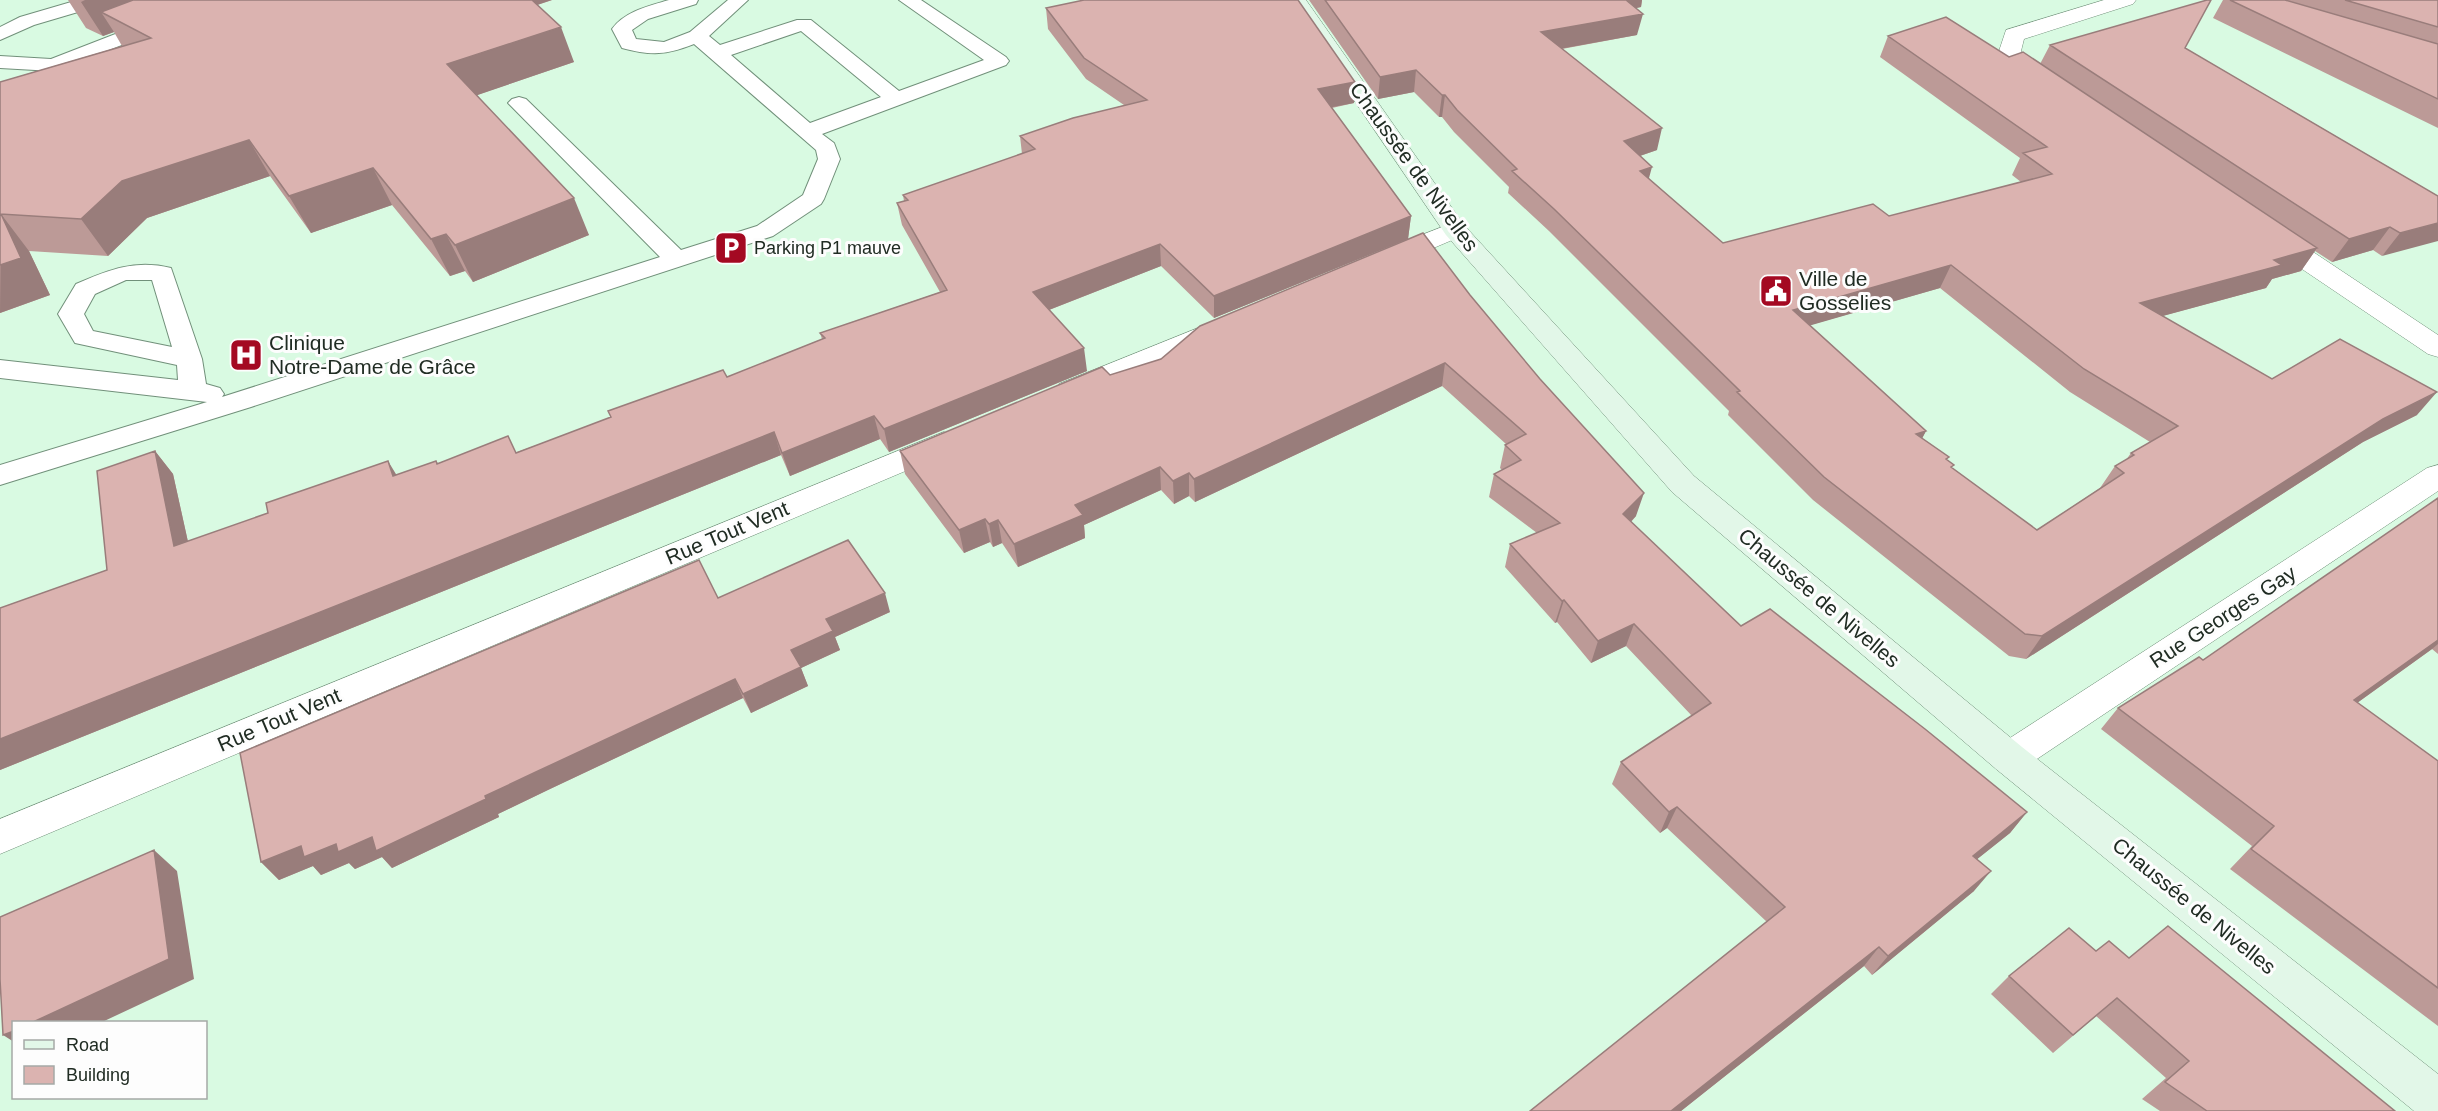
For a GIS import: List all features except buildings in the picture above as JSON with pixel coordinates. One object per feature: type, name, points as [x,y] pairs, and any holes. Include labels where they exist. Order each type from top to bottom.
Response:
[{"type":"main road","name":"Chaussée de Nivelles","points":[[1296,0],[1455,230],[1683,484],[2008,758],[2438,1102]]},
{"type":"street","points":[[2064,96],[2025,70],[2010,51],[2014,34],[2126,0]]},
{"type":"street","points":[[2251,222],[2438,348]]},
{"type":"street","points":[[1356,272],[1455,230]]},
{"type":"street","points":[[1047,400],[1245,317]]},
{"type":"street","name":"Rue Tout Vent","points":[[0,837],[970,432]]},
{"type":"street","name":"Rue Georges Gay","points":[[2008,758],[2438,476]]},
{"type":"lane","points":[[0,34],[27,21],[98,0]]},
{"type":"lane","points":[[0,62],[53,65],[220,0]]},
{"type":"lane","points":[[689,0],[641,15],[622,29],[629,44],[666,48],[697,36],[740,0]]},
{"type":"lane","points":[[807,132],[999,61],[908,0]]},
{"type":"lane","points":[[717,53],[804,24],[896,99]]},
{"type":"lane","points":[[0,475],[241,401],[765,231],[813,199],[829,159],[826,148],[697,36]]},
{"type":"lane","points":[[519,103],[677,260]]},
{"type":"lane","points":[[189,359],[84,337],[71,314],[85,289],[122,273],[162,273],[189,359],[193,390]]},
{"type":"lane","points":[[0,369],[193,390],[241,401]]},
{"type":"place","name":"Parking P1 mauve","points":[[731,248]]},
{"type":"place","name":"Ville de Gosselies","points":[[1776,291]]},
{"type":"place","name":"Clinique Notre-Dame de Grâce","points":[[246,355]]}]
